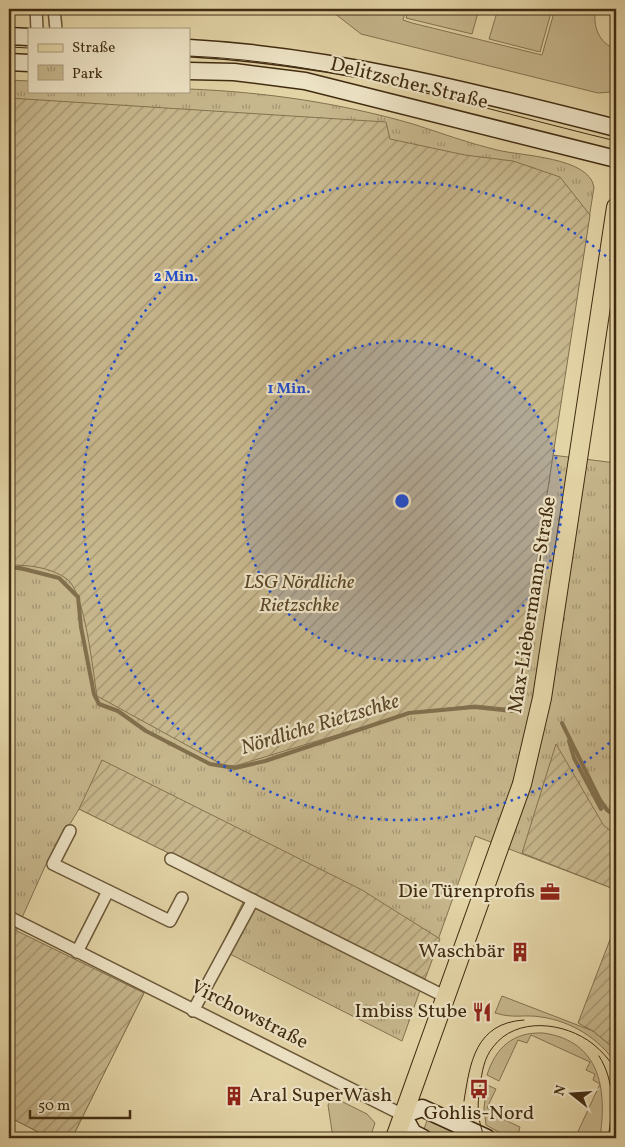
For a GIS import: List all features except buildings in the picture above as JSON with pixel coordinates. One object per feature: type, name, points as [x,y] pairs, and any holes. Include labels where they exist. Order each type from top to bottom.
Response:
[{"type":"main road","points":[[9,36],[28,37]]},
{"type":"main road","name":"Delitzscher Straße","points":[[190,48],[297,57],[378,70],[616,128]]},
{"type":"main road","points":[[9,62],[28,63]]},
{"type":"main road","name":"Delitzscher Straße","points":[[190,71],[234,72],[305,81],[616,159]]},
{"type":"main road","name":"Max-Liebermann-Straße","points":[[395,1138],[522,784],[532,748],[542,698],[616,207]]},
{"type":"main road","points":[[423,1138],[413,1133],[404,1115],[422,1108],[487,1138]]},
{"type":"street","points":[[36,9],[37,28]]},
{"type":"street","points":[[54,9],[56,28]]},
{"type":"street","points":[[70,831],[53,864],[170,920],[182,898]]},
{"type":"street","points":[[171,859],[446,997]]},
{"type":"street","points":[[77,952],[108,890]]},
{"type":"street","points":[[194,1011],[252,900]]},
{"type":"street","name":"Virchowstraße","points":[[9,917],[404,1115]]},
{"type":"green space","points":[[329,9],[406,9],[403,20],[542,55],[555,9],[593,11],[596,9],[595,21],[598,33],[605,43],[616,49],[616,70],[610,92],[598,93],[361,34]]},
{"type":"green space","points":[[409,9],[479,9],[472,34],[406,18]]},
{"type":"green space","points":[[498,9],[552,9],[540,52],[489,39]]},
{"type":"green space","name":"LSG Nördliche Rietzschke","points":[[9,80],[28,81],[28,92],[190,92],[190,89],[246,93],[330,104],[413,124],[486,147],[537,156],[580,169],[589,177],[594,187],[552,455],[616,463],[616,892],[614,889],[475,836],[402,1041],[220,949],[248,892],[79,809],[47,862],[16,931],[144,993],[72,1138],[50,1138],[9,1117]]},
{"type":"green space","name":"LSG Nördliche Rietzschke","points":[[9,98],[386,122],[390,139],[465,155],[513,161],[560,177],[590,215],[514,709],[475,705],[409,713],[235,766],[223,765],[97,696],[87,633],[79,599],[73,587],[67,579],[46,569],[9,565]]},
{"type":"green space","points":[[556,744],[604,826],[616,834],[616,892],[614,889],[522,853]]},
{"type":"green space","points":[[102,760],[362,890],[440,939],[425,979],[79,809]]},
{"type":"green space","points":[[616,924],[616,1050],[593,1031],[578,1023]]},
{"type":"green space","points":[[9,927],[144,993],[72,1138],[50,1138],[9,1117]]},
{"type":"green space","points":[[502,996],[593,1031],[616,1050],[616,1064],[593,1039],[574,1027],[541,1017],[508,1016],[495,1013]]},
{"type":"green space","points":[[543,1033],[562,1038],[577,1046],[588,1057],[596,1070],[600,1084],[593,1080],[595,1074],[586,1070],[590,1062],[531,1035],[527,1043],[518,1040],[499,1081],[487,1075],[495,1056],[507,1043],[523,1035]]},
{"type":"green space","points":[[600,1084],[602,1120],[600,1138],[575,1138]]},
{"type":"green space","points":[[487,1085],[496,1089],[487,1108],[494,1112],[494,1115],[520,1127],[517,1138],[508,1137],[486,1125],[484,1108]]},
{"type":"green space","points":[[333,1097],[367,1114],[375,1123],[370,1138],[333,1138],[328,1105]]},
{"type":"green space","points":[[429,1116],[466,1135],[465,1138],[436,1138],[423,1131]]},
{"type":"waterway","name":"Nördliche Rietzschke","points":[[9,568],[20,568],[59,578],[78,597],[81,627],[94,694],[99,704],[118,711],[146,731],[210,764],[235,768],[265,761],[409,713],[474,707],[513,711]]},
{"type":"waterway","name":"Nördliche Rietzschke","points":[[562,723],[600,800],[607,810],[616,816]]},
{"type":"waterway","name":"Nördliche Rietzschke","points":[[569,741],[574,758],[601,809]]},
{"type":"tram line","points":[[9,47],[28,48]]},
{"type":"tram line","points":[[190,56],[297,67],[351,77],[404,88],[616,141]]},
{"type":"tram line","points":[[464,1101],[473,1059],[485,1037],[495,1029],[508,1023],[524,1020]]},
{"type":"tram line","points":[[485,1138],[480,1125],[478,1106],[484,1065],[493,1047],[514,1030],[541,1026],[569,1031],[593,1044],[616,1069]]},
{"type":"tram line","points":[[599,1056],[608,1075],[610,1085],[612,1106],[608,1138]]},
{"type":"place","name":"Die Türenprofis","points":[[550,892]]},
{"type":"place","name":"Waschbär","points":[[520,952]]},
{"type":"place","name":"Imbiss Stube","points":[[482,1012]]},
{"type":"place","name":"Gohlis-Nord","points":[[479,1089]]},
{"type":"place","name":"Aral SuperWash","points":[[234,1096]]}]
